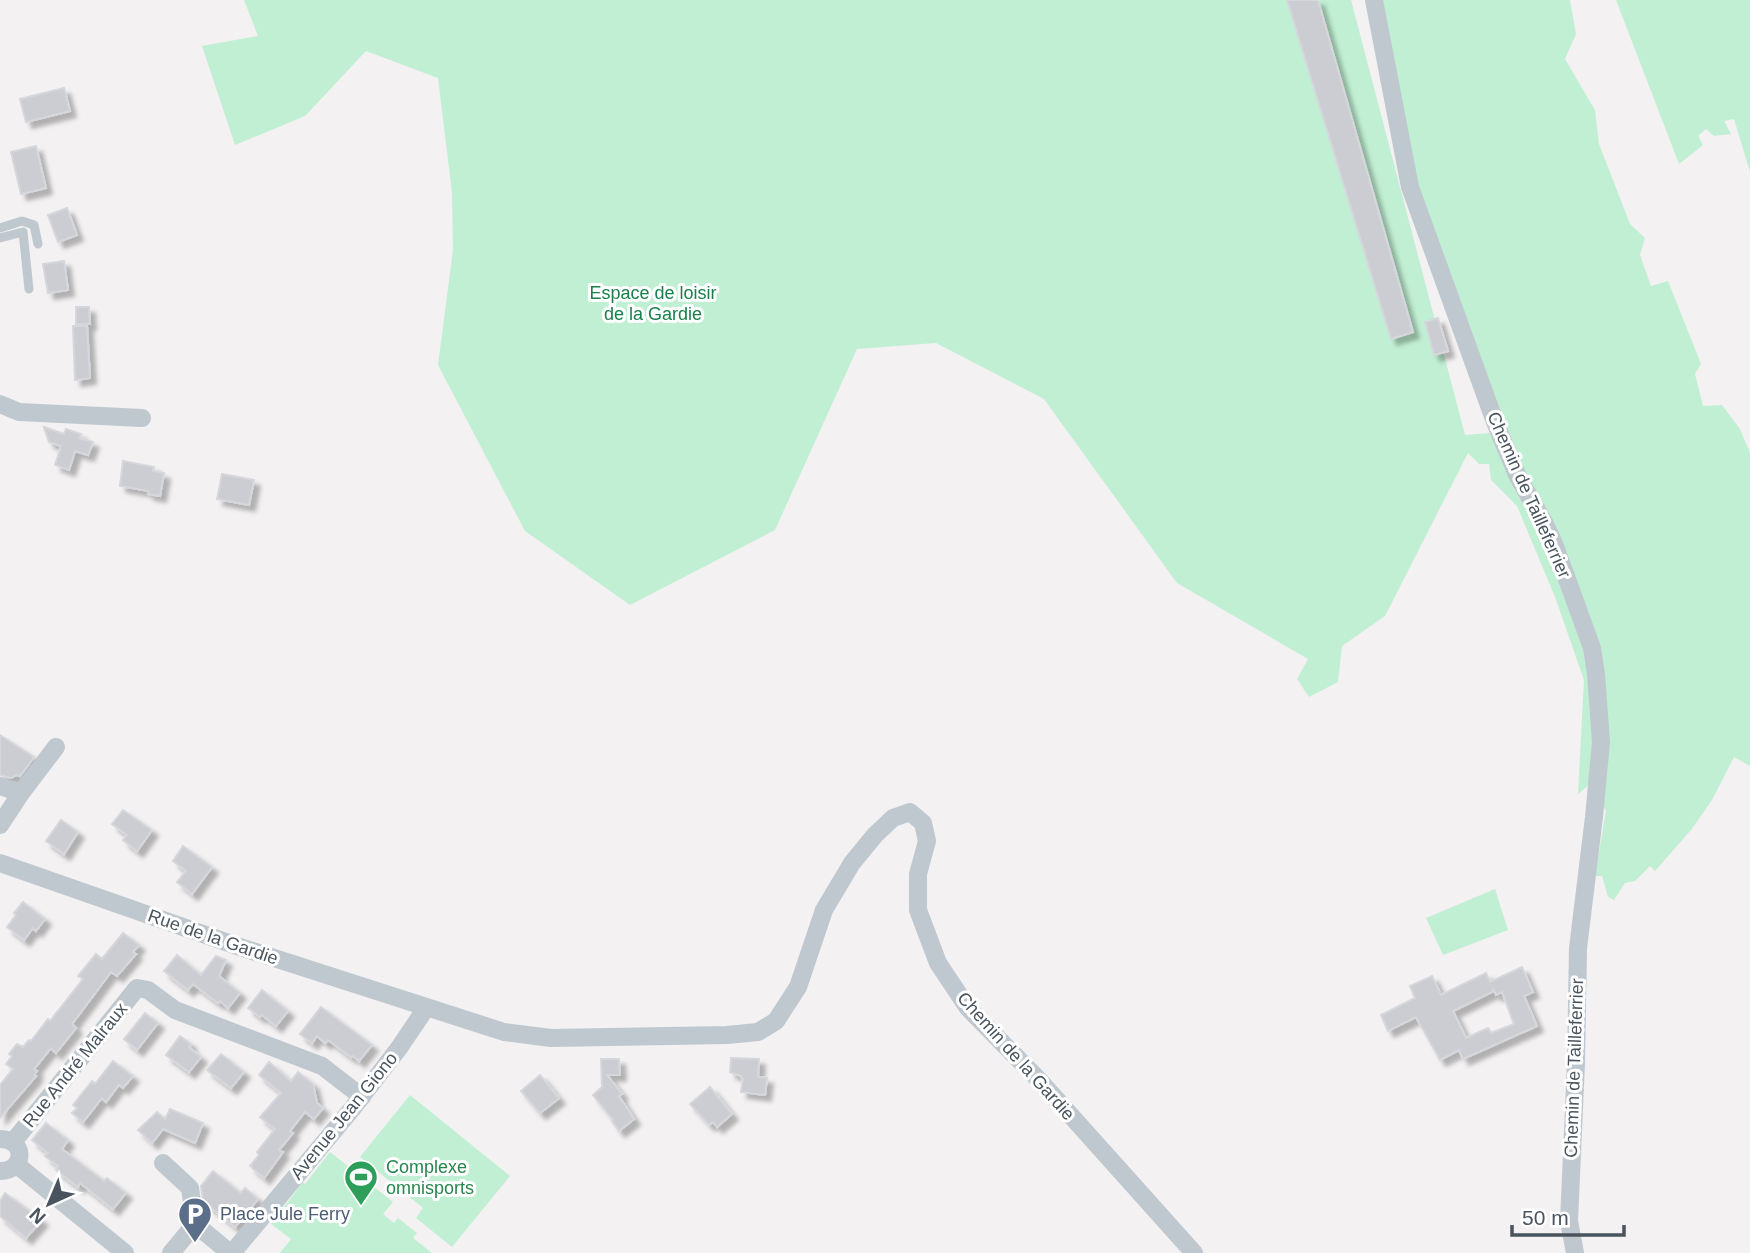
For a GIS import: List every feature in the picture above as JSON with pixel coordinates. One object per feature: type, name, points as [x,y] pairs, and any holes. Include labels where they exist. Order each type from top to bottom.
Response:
[{"type":"street","name":"Chemin de Tailleferrier","points":[[1374,0],[1410,187],[1495,422],[1518,477],[1555,545],[1592,648],[1601,742],[1578,948],[1569,1221],[1575,1253]]},
{"type":"street","points":[[0,404],[19,412],[142,418]]},
{"type":"street","points":[[0,825],[56,747]]},
{"type":"street","points":[[0,786],[22,793]]},
{"type":"street","name":"Chemin de la Gardie","points":[[426,1008],[504,1032],[551,1038],[727,1035],[758,1032],[776,1021],[798,987],[824,910],[852,863],[893,818],[910,813],[923,823],[927,841],[918,874],[918,910],[938,963],[968,1008],[1039,1080],[1194,1253]]},
{"type":"street","name":"Rue de la Gardie","points":[[1,865],[426,1008]]},
{"type":"street","name":"Rue André Malraux","points":[[7,1140],[137,988],[148,990],[175,1010],[321,1066],[362,1097]]},
{"type":"street","name":"Avenue Jean Giono","points":[[231,1253],[362,1097],[426,1008]]},
{"type":"street","points":[[7,1140],[19,1150],[20,1155],[8,1168],[125,1253]]},
{"type":"street","points":[[163,1163],[190,1188],[195,1224],[231,1253]]},
{"type":"street","points":[[171,1253],[195,1224]]},
{"type":"lane","points":[[0,228],[22,221],[34,225],[38,244]]},
{"type":"lane","points":[[0,238],[23,232],[29,289]]},
{"type":"green space","name":"Espace de loisir de la Gardie","points":[[244,0],[1351,0],[1465,435],[1503,432],[1416,188],[1380,0],[1570,0],[1576,34],[1565,59],[1595,110],[1599,144],[1630,224],[1645,238],[1640,255],[1651,286],[1668,281],[1701,364],[1695,374],[1703,406],[1722,405],[1740,429],[1750,453],[1750,766],[1734,757],[1712,800],[1691,830],[1655,871],[1650,866],[1635,881],[1625,883],[1614,900],[1608,897],[1602,876],[1595,876],[1606,811],[1590,784],[1578,794],[1584,680],[1555,597],[1517,506],[1491,480],[1489,464],[1479,464],[1468,453],[1385,616],[1342,646],[1338,682],[1309,697],[1297,679],[1308,659],[1177,583],[1044,399],[936,343],[857,349],[775,530],[630,605],[525,531],[438,365],[453,250],[452,193],[438,78],[366,51],[305,116],[235,145],[202,46],[258,36]]},
{"type":"green space","points":[[1616,0],[1750,0],[1750,172],[1734,119],[1724,121],[1731,134],[1714,136],[1706,129],[1698,136],[1703,145],[1679,164]]},
{"type":"green space","points":[[1495,889],[1508,930],[1443,955],[1426,918]]},
{"type":"green space","points":[[410,1095],[510,1176],[452,1247],[416,1218],[423,1208],[360,1157]]},
{"type":"green space","points":[[330,1152],[393,1202],[383,1214],[394,1223],[398,1218],[417,1233],[413,1238],[432,1253],[280,1253],[291,1239],[271,1224]]},
{"type":"building","points":[[1287,0],[1318,0],[1413,332],[1391,339]]},
{"type":"building","points":[[64,88],[70,111],[26,122],[20,99]]},
{"type":"building","points":[[36,146],[46,188],[21,194],[11,152]]},
{"type":"building","points":[[67,208],[77,235],[58,242],[48,215]]},
{"type":"building","points":[[64,261],[68,290],[48,293],[43,264]]},
{"type":"building","points":[[76,307],[89,307],[90,324],[76,324]]},
{"type":"building","points":[[1438,318],[1448,351],[1434,355],[1425,322]]},
{"type":"building","points":[[73,326],[87,326],[90,378],[75,380]]},
{"type":"building","points":[[44,427],[64,434],[66,429],[81,434],[79,438],[93,442],[88,455],[75,451],[69,470],[55,465],[61,446],[49,442]]},
{"type":"building","points":[[123,461],[154,467],[153,471],[164,473],[160,496],[148,494],[149,491],[120,486]]},
{"type":"building","points":[[222,474],[254,480],[249,505],[217,499]]},
{"type":"building","points":[[0,735],[34,757],[20,776],[11,778],[0,775]]},
{"type":"building","points":[[123,810],[152,830],[137,851],[123,840],[127,835],[112,824]]},
{"type":"building","points":[[61,820],[78,832],[64,854],[46,841]]},
{"type":"building","points":[[183,846],[212,867],[192,894],[177,882],[186,871],[173,861]]},
{"type":"building","points":[[23,902],[45,919],[36,931],[33,928],[24,940],[7,927]]},
{"type":"building","points":[[123,933],[139,945],[133,952],[136,954],[117,976],[111,972],[72,1024],[76,1028],[56,1053],[51,1048],[34,1069],[37,1071],[34,1075],[36,1076],[0,1118],[0,1085],[13,1069],[6,1064],[12,1056],[9,1054],[17,1044],[23,1047],[31,1041],[48,1019],[50,1021],[83,979],[78,976],[96,954],[102,959]]},
{"type":"building","points":[[177,955],[201,975],[216,956],[226,960],[219,976],[240,993],[228,1008],[193,984],[188,990],[164,971]]},
{"type":"building","points":[[1522,967],[1533,992],[1524,996],[1537,1026],[1463,1059],[1459,1050],[1440,1060],[1416,1017],[1388,1031],[1381,1015],[1415,998],[1410,986],[1432,976],[1441,995],[1486,973],[1490,982]],"holes":[[[1493,988],[1496,995],[1502,992],[1514,1024],[1491,1033],[1488,1028],[1466,1038],[1453,1011],[1494,991]]]},
{"type":"building","points":[[262,990],[288,1011],[276,1026],[248,1008]]},
{"type":"building","points":[[321,1007],[372,1045],[359,1061],[328,1040],[325,1043],[317,1036],[312,1043],[300,1034]]},
{"type":"building","points":[[145,1013],[158,1023],[137,1050],[124,1039]]},
{"type":"building","points":[[180,1036],[191,1044],[189,1047],[201,1057],[189,1072],[166,1055]]},
{"type":"building","points":[[221,1054],[244,1072],[231,1088],[207,1070]]},
{"type":"building","points":[[731,1058],[759,1059],[758,1077],[767,1078],[765,1095],[741,1092],[743,1079],[730,1072]]},
{"type":"building","points":[[601,1059],[619,1059],[620,1075],[607,1075],[622,1094],[619,1096],[634,1119],[619,1131],[593,1095],[602,1087]]},
{"type":"building","points":[[113,1061],[133,1076],[123,1088],[119,1085],[106,1102],[102,1098],[83,1122],[72,1113],[77,1108],[73,1105],[92,1081],[95,1084]]},
{"type":"building","points":[[269,1062],[291,1081],[298,1072],[313,1084],[317,1103],[323,1108],[314,1119],[305,1112],[290,1131],[293,1133],[279,1150],[283,1152],[264,1178],[250,1166],[275,1129],[260,1117],[281,1093],[259,1075]]},
{"type":"building","points":[[540,1075],[559,1098],[540,1113],[521,1091]]},
{"type":"building","points":[[710,1087],[732,1114],[717,1127],[713,1122],[709,1125],[690,1104]]},
{"type":"building","points":[[170,1109],[203,1123],[195,1143],[163,1129],[152,1143],[138,1130],[157,1112],[165,1119]]},
{"type":"building","points":[[46,1123],[68,1140],[62,1149],[104,1181],[107,1178],[126,1193],[113,1209],[80,1183],[78,1187],[56,1170],[58,1166],[45,1156],[48,1153],[32,1140]]},
{"type":"building","points":[[213,1171],[241,1193],[245,1188],[258,1199],[235,1227],[203,1201],[201,1186]]},
{"type":"building","points":[[5,1193],[42,1220],[26,1238],[0,1216],[0,1201]]},
{"type":"place","name":"Complexe omnisports","points":[[361,1207]]},
{"type":"place","name":"Place Jule Ferry","points":[[195,1244]]}]
